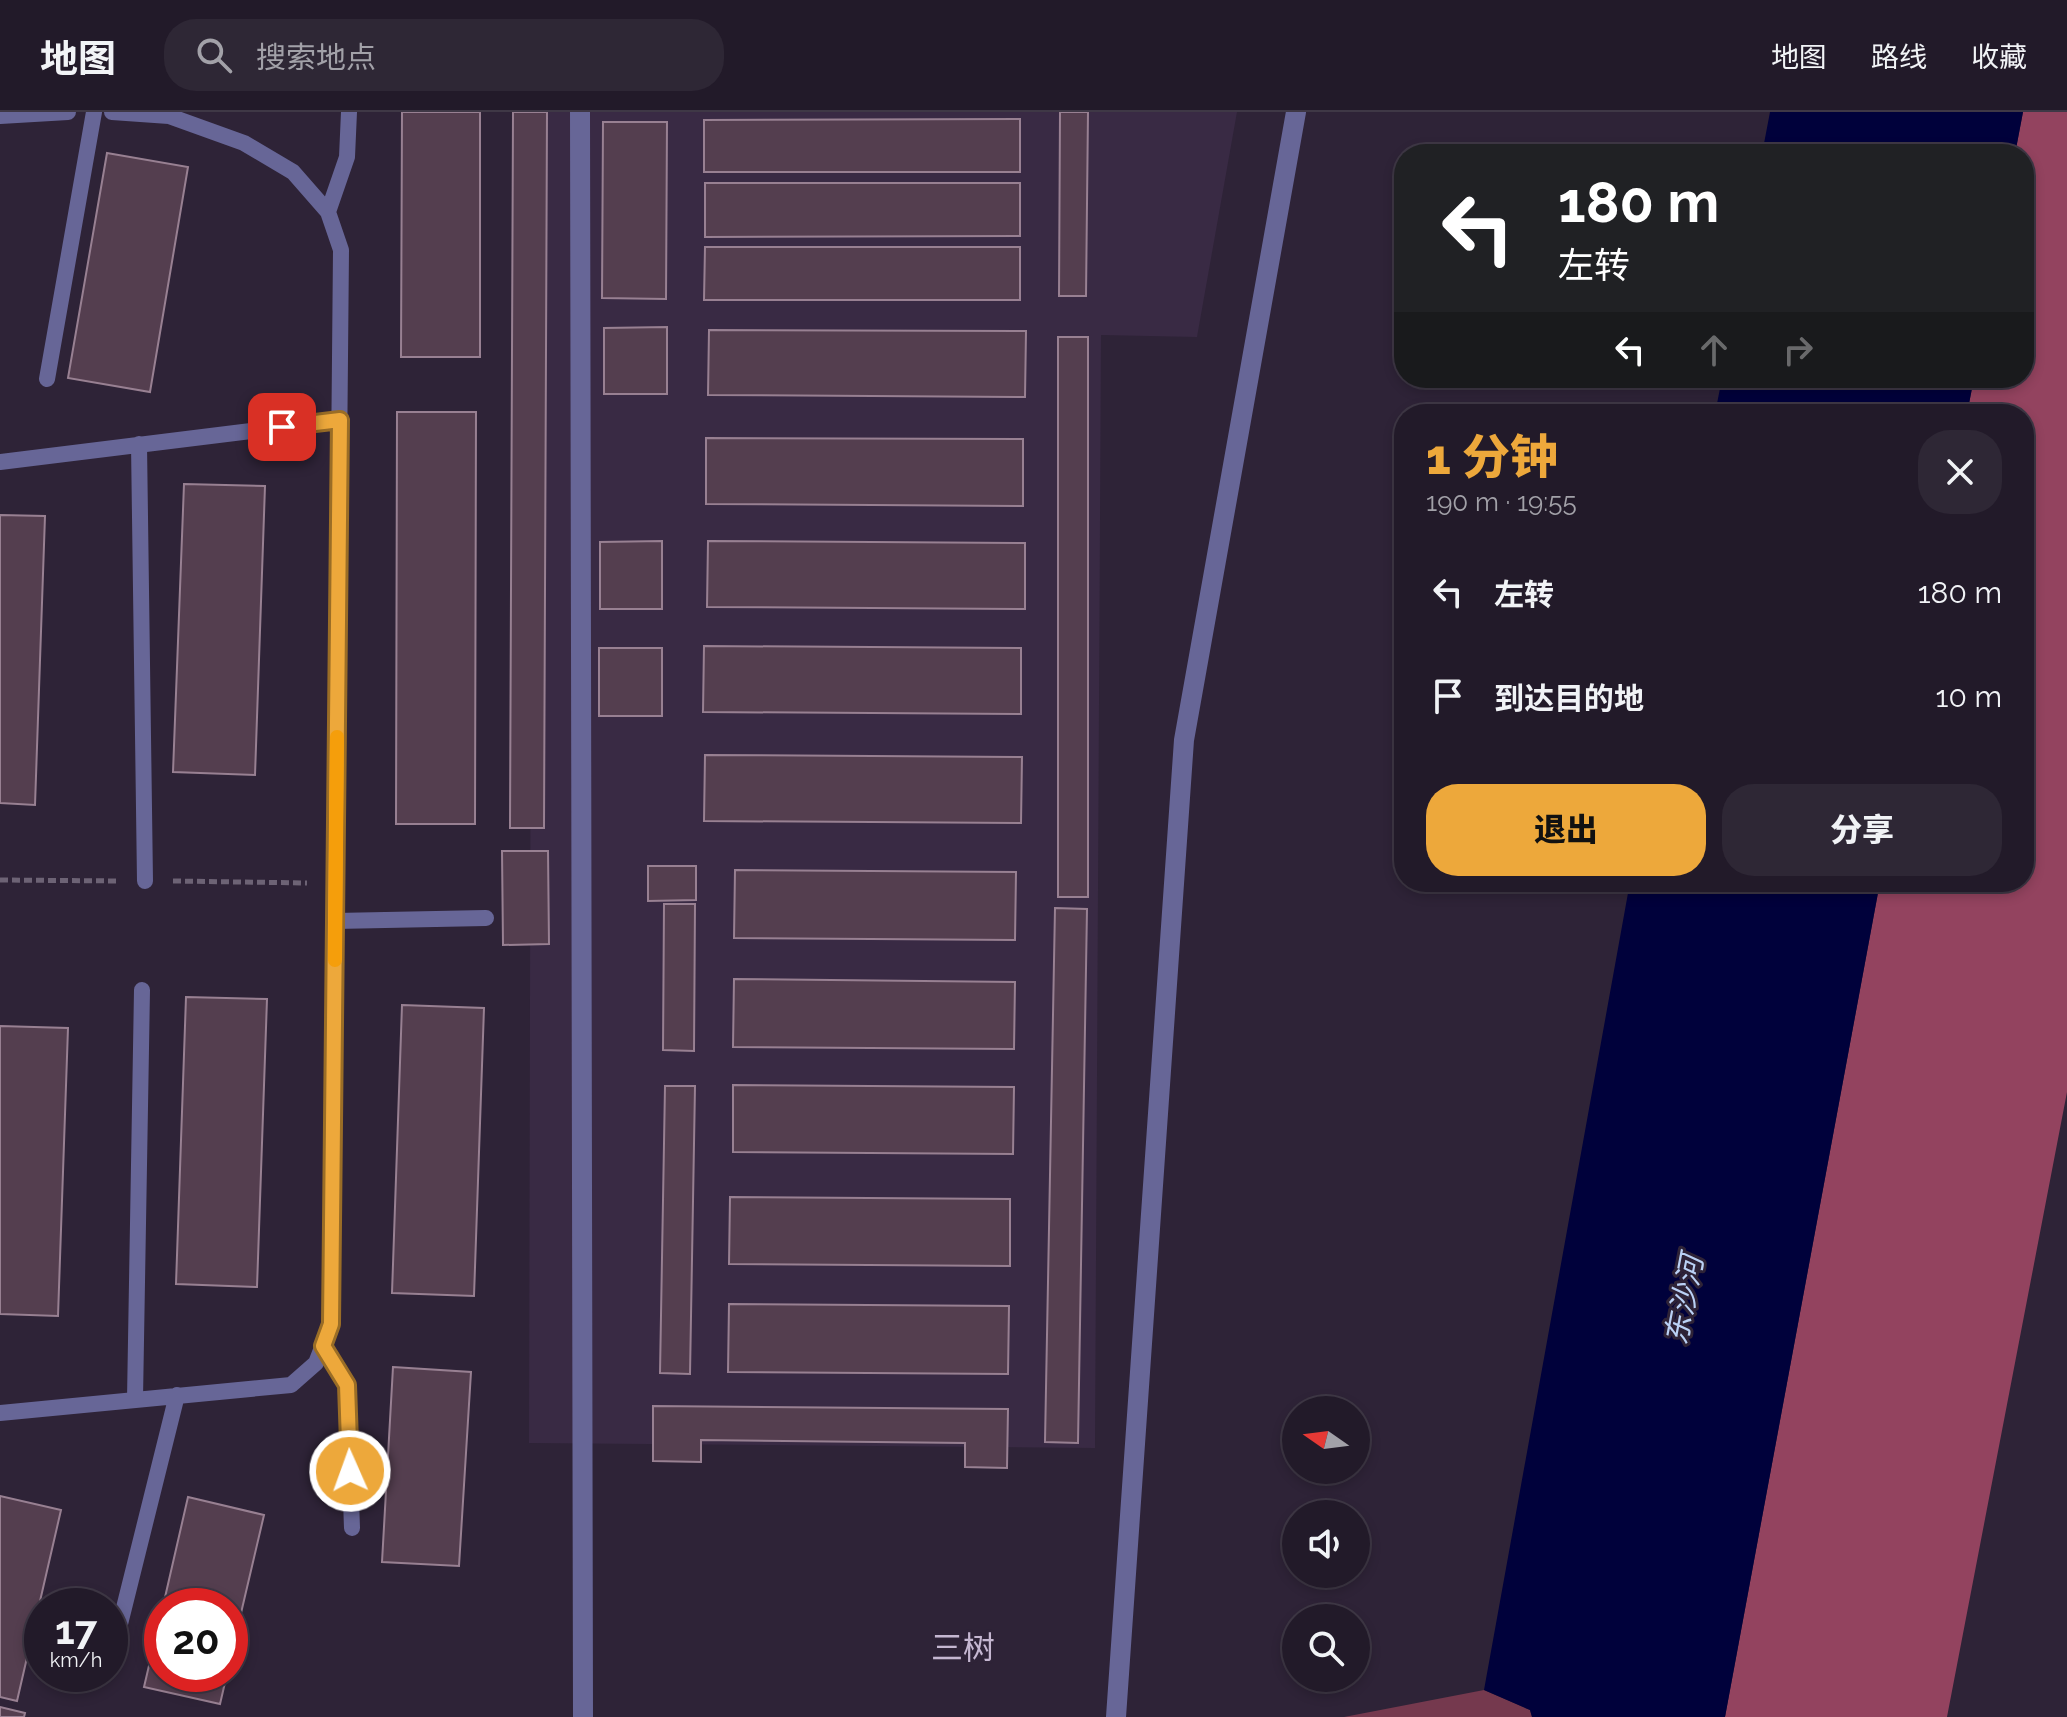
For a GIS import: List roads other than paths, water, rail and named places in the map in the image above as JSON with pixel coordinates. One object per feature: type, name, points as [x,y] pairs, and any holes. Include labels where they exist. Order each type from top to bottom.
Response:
[{"type":"street","points":[[580,112],[583,1717]]},
{"type":"street","points":[[1116,1717],[1184,740],[1296,112]]},
{"type":"lane","points":[[0,116],[68,112]]},
{"type":"lane","points":[[47,379],[94,112]]},
{"type":"lane","points":[[0,1413],[291,1385],[316,1363],[331,1324],[341,250],[328,212],[293,172],[244,143],[169,116],[112,112]]},
{"type":"lane","points":[[328,212],[347,157],[349,112]]},
{"type":"lane","points":[[0,462],[340,420]]},
{"type":"lane","points":[[139,444],[145,881]]},
{"type":"lane","points":[[335,921],[486,918]]},
{"type":"lane","points":[[135,1399],[142,990]]},
{"type":"lane","points":[[323,1346],[347,1385],[352,1528]]},
{"type":"lane","points":[[128,1592],[177,1395]]},
{"type":"water","points":[[1770,112],[2023,112],[2017,144],[1764,144]]},
{"type":"water","points":[[1720,388],[1972,388],[1969,404],[1717,404]]},
{"type":"water","name":"东沙河","points":[[1628,892],[1878,892],[1725,1717],[1532,1717],[1530,1710],[1484,1690]]},
{"type":"district","name":"三树","points":[[963,1647]]}]
